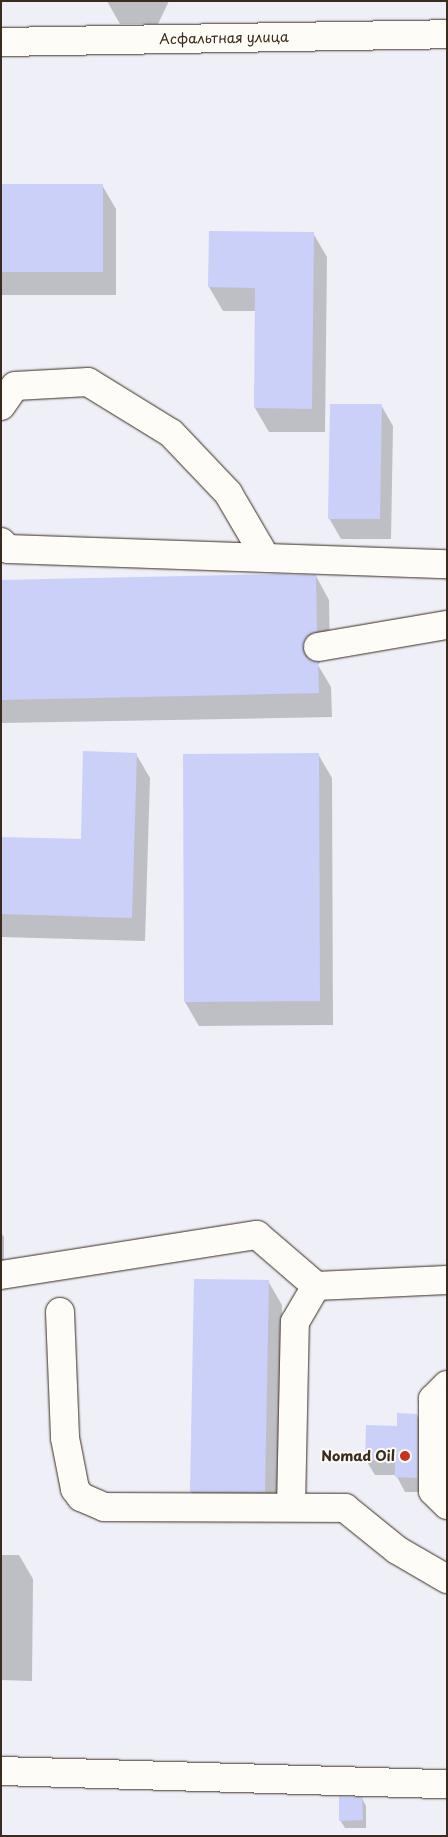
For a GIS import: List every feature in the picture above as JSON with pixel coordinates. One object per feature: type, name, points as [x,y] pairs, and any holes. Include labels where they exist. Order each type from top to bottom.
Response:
[{"type":"main road","name":"Асфальтная улица","points":[[1,42],[447,34]]},
{"type":"main road","points":[[1,406],[15,386],[88,382],[171,433],[228,493],[266,558]]},
{"type":"main road","points":[[1,542],[8,549],[447,564]]},
{"type":"main road","points":[[318,647],[447,625]]},
{"type":"main road","points":[[1,1275],[257,1235],[316,1286],[447,1280]]},
{"type":"main road","points":[[292,1507],[295,1322],[316,1286]]},
{"type":"main road","points":[[60,1312],[65,1438],[75,1489],[81,1497],[104,1507],[345,1508],[397,1550],[447,1579]]},
{"type":"main road","points":[[447,1384],[433,1400],[433,1491],[447,1505]]},
{"type":"main road","points":[[1,1771],[447,1784]]},
{"type":"building","points":[[1,184],[103,184],[103,272],[1,272]]},
{"type":"building","points":[[209,231],[314,232],[312,409],[254,408],[255,288],[208,287]]},
{"type":"building","points":[[330,404],[382,404],[380,519],[328,519]]},
{"type":"building","points":[[278,574],[316,575],[317,631],[308,635],[303,649],[306,657],[318,662],[319,693],[1,700],[1,580]]},
{"type":"building","points":[[83,751],[137,753],[132,918],[1,914],[1,837],[81,839]]},
{"type":"building","points":[[319,753],[320,1001],[184,1002],[183,754]]},
{"type":"building","points":[[194,1279],[269,1280],[265,1492],[190,1492]]},
{"type":"building","points":[[397,1413],[417,1414],[417,1478],[395,1477],[395,1461],[365,1460],[366,1425],[397,1426]]},
{"type":"building","points":[[339,1796],[362,1797],[363,1820],[339,1821]]},
{"type":"place","name":"Nomad Oil","points":[[405,1456]]}]
